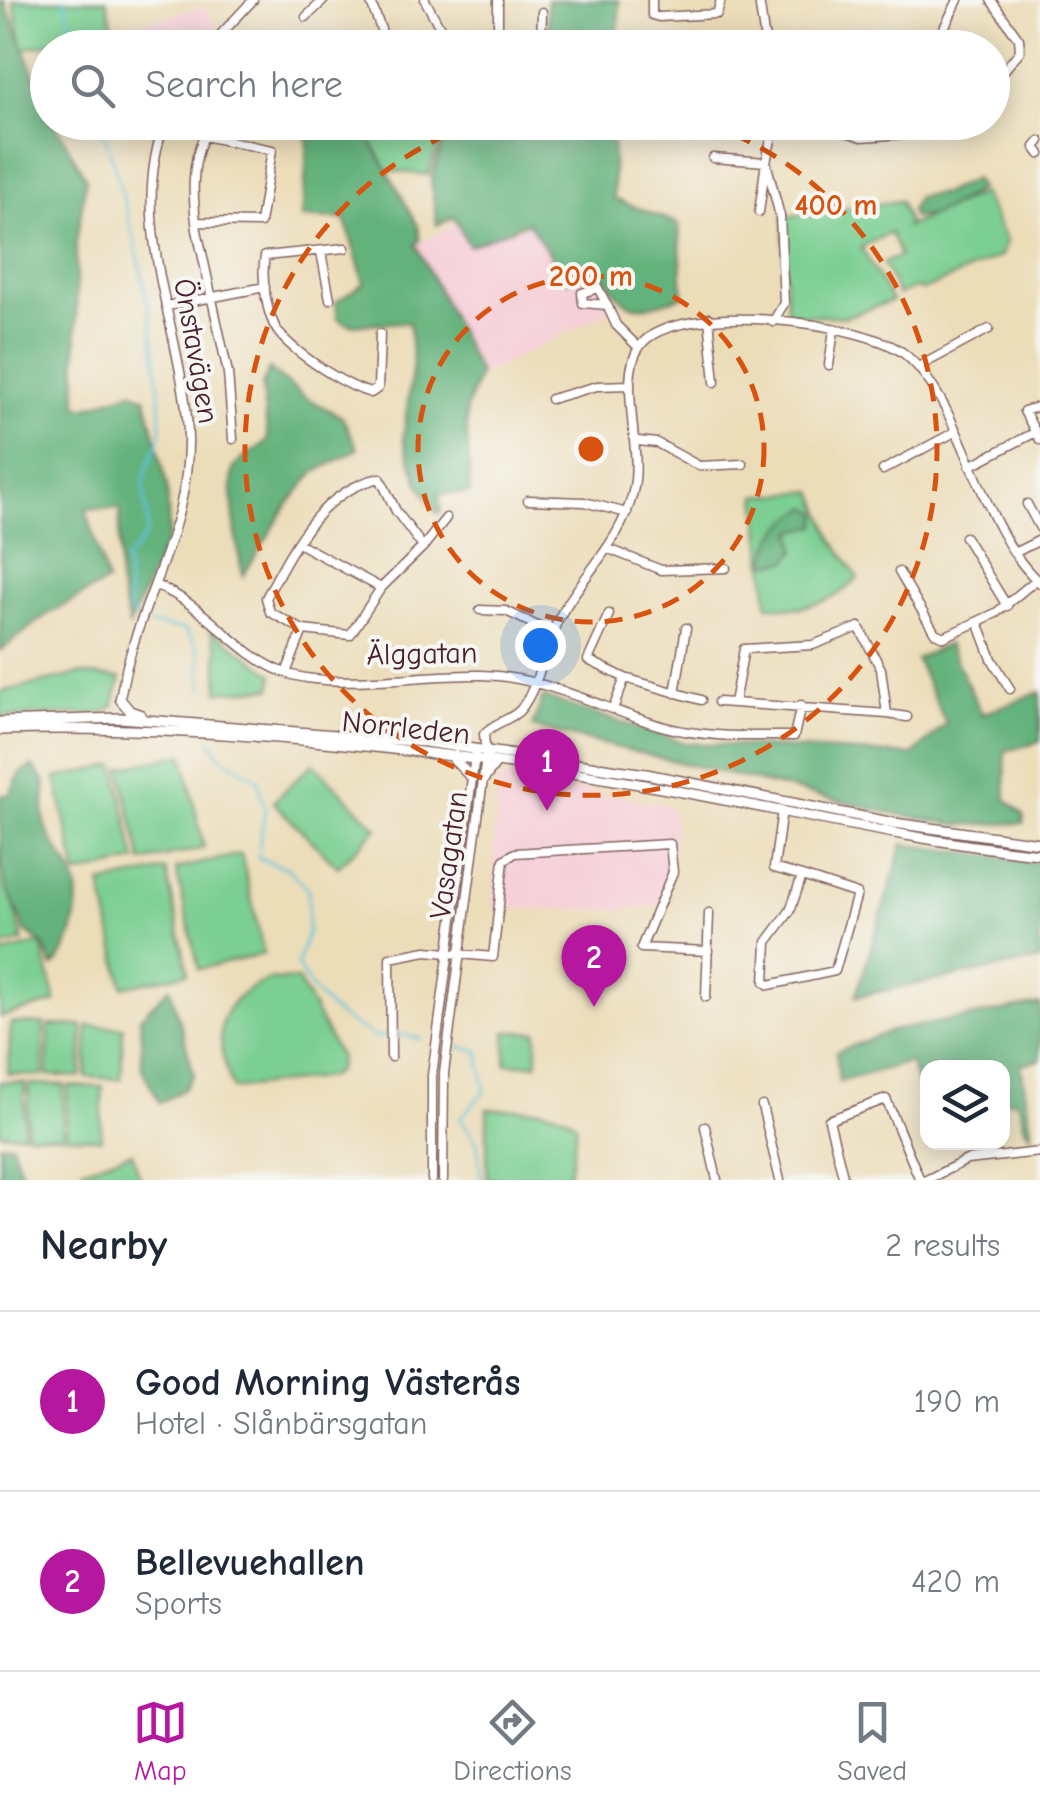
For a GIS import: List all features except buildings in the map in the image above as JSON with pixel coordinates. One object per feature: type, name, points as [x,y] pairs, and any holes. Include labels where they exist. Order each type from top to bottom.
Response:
[{"type":"main road","points":[[103,718],[120,699]]},
{"type":"main road","points":[[120,699],[130,711],[158,720]]},
{"type":"main road","points":[[120,699],[120,724]]},
{"type":"main road","name":"Norrleden","points":[[0,722],[103,718],[120,724],[448,756],[1040,843]]},
{"type":"main road","name":"Norrleden","points":[[0,730],[158,720],[482,749],[782,806],[921,840],[1040,854]]},
{"type":"main road","points":[[448,756],[463,765],[471,777]]},
{"type":"main road","points":[[483,780],[485,762]]},
{"type":"street","points":[[225,30],[254,0]]},
{"type":"street","points":[[306,18],[324,0]]},
{"type":"street","points":[[370,0],[381,30]]},
{"type":"street","points":[[425,0],[441,30]]},
{"type":"street","points":[[498,0],[498,30]]},
{"type":"street","points":[[652,0],[652,15],[660,17],[716,14],[722,0]]},
{"type":"street","points":[[759,0],[763,30]]},
{"type":"street","points":[[943,30],[958,0]]},
{"type":"street","points":[[991,0],[1019,39],[1020,51],[1010,63]]},
{"type":"street","points":[[542,12],[542,30]]},
{"type":"street","name":"Önstavägen","points":[[120,699],[178,528],[188,456],[184,387],[151,201],[159,140]]},
{"type":"street","points":[[203,140],[194,176],[196,222],[228,373],[233,439]]},
{"type":"street","points":[[196,222],[260,223],[272,150],[223,140]]},
{"type":"street","points":[[759,212],[760,178],[772,140]]},
{"type":"street","points":[[1040,141],[1036,151],[1040,154]]},
{"type":"street","points":[[713,158],[766,162]]},
{"type":"street","points":[[766,162],[780,223],[783,309],[773,322]]},
{"type":"street","points":[[345,248],[265,256],[266,287],[281,335],[356,389],[371,393],[378,388],[380,334]]},
{"type":"street","points":[[322,252],[330,299]]},
{"type":"street","points":[[167,306],[266,287]]},
{"type":"street","points":[[607,304],[616,325],[638,348]]},
{"type":"street","points":[[709,318],[715,382]]},
{"type":"street","points":[[551,398],[596,386],[630,385],[638,348],[660,329],[709,318],[773,322],[881,340],[918,367],[1014,554],[1038,582],[1007,606],[946,636],[934,633],[899,572]]},
{"type":"street","points":[[918,367],[989,329]]},
{"type":"street","points":[[829,365],[834,330]]},
{"type":"street","name":"Vasagatan","points":[[432,1180],[432,1075],[471,777],[485,762],[482,749],[490,727],[521,709],[552,633],[627,513],[634,490],[638,441],[630,385]]},
{"type":"street","points":[[970,466],[1037,436],[1024,411],[1040,406]]},
{"type":"street","points":[[883,470],[954,433]]},
{"type":"street","points":[[638,441],[658,442],[700,466],[743,464]]},
{"type":"street","points":[[423,547],[396,511],[380,478],[318,512],[265,605],[278,618],[303,630],[350,636],[382,588],[423,547],[446,518]]},
{"type":"street","points":[[528,500],[584,502],[627,513]]},
{"type":"street","points":[[1027,504],[1040,528]]},
{"type":"street","points":[[965,537],[1007,606]]},
{"type":"street","points":[[1014,554],[1040,540]]},
{"type":"street","points":[[298,543],[382,588]]},
{"type":"street","points":[[608,548],[653,569],[726,568]]},
{"type":"street","name":"Älggatan","points":[[158,586],[184,598],[250,654],[286,673],[314,680],[488,675],[532,681],[689,732],[794,736],[799,730],[800,706]]},
{"type":"street","points":[[480,610],[506,611],[552,633]]},
{"type":"street","points":[[609,614],[587,657],[626,678],[701,700]]},
{"type":"street","points":[[978,622],[992,659],[1010,689]]},
{"type":"street","points":[[734,702],[744,649],[812,644],[859,627],[882,669],[887,714]]},
{"type":"street","points":[[675,693],[686,628]]},
{"type":"street","points":[[286,673],[303,630]]},
{"type":"street","points":[[612,709],[626,678]]},
{"type":"street","points":[[718,702],[907,717]]},
{"type":"street","name":"Vasagatan","points":[[443,1180],[444,1073],[483,780]]},
{"type":"street","points":[[782,806],[774,868],[802,876],[857,894],[835,971],[769,985],[765,982],[765,948],[790,910],[802,876]]},
{"type":"street","points":[[447,956],[493,957],[504,860],[510,854],[670,844],[672,872],[641,948],[708,951]]},
{"type":"street","points":[[706,996],[709,913]]},
{"type":"street","name":"Vasagatan","points":[[390,1057],[390,958],[426,952],[447,956]]},
{"type":"street","points":[[844,1180],[830,1120],[886,1099],[923,1180],[967,1160],[1040,1152]]},
{"type":"street","points":[[762,1106],[780,1180]]},
{"type":"street","points":[[705,1128],[717,1180]]},
{"type":"shaded area","points":[[204,7],[216,24],[212,30],[114,30]]},
{"type":"shaded area","points":[[529,223],[566,281],[602,274],[620,305],[481,375],[417,244],[457,224],[469,247]]},
{"type":"shaded area","points":[[507,777],[668,805],[676,825],[670,872],[656,906],[616,910],[492,908],[497,783]]},
{"type":"green space","points":[[0,0],[4,0],[30,63],[30,140],[64,140],[86,179],[76,243],[77,404],[85,408],[132,391],[146,398],[167,486],[169,534],[129,626],[119,583],[120,508],[86,509],[107,582],[46,615],[0,651]]},
{"type":"green space","points":[[13,0],[106,0],[114,30],[30,30],[30,48],[23,49]]},
{"type":"green space","points":[[547,0],[619,0],[618,30],[548,30]]},
{"type":"green space","points":[[370,140],[439,140],[428,175],[387,170]]},
{"type":"green space","points":[[370,140],[418,226],[420,241],[416,244],[479,374],[466,410],[470,493],[439,494],[441,512],[437,513],[419,484],[403,439],[413,364],[409,322],[350,325],[338,319],[336,302],[364,283],[345,219],[302,218],[308,142]]},
{"type":"green space","points":[[443,140],[612,140],[614,199],[679,224],[683,296],[635,306],[619,297],[602,273],[567,280],[528,222],[469,246],[454,217],[437,225],[431,180]]},
{"type":"green space","points":[[974,179],[980,188],[965,198],[939,212],[913,217],[910,211],[917,197],[944,193]]},
{"type":"green space","points":[[982,193],[1006,241],[1001,256],[923,290],[914,288],[898,295],[883,263],[900,256],[890,233],[861,247],[892,301],[845,317],[787,314],[783,217],[900,201],[908,224],[904,228]]},
{"type":"green space","points":[[269,369],[305,397],[342,417],[358,449],[314,473],[286,507],[243,576],[234,518],[233,473],[238,462],[268,441],[262,386]]},
{"type":"green space","points":[[814,491],[832,538],[858,578],[817,604],[793,608],[768,605],[757,496]]},
{"type":"green space","points":[[809,507],[819,513],[817,526],[793,531],[796,551],[787,561],[766,564],[769,546],[780,530]]},
{"type":"green space","points":[[210,629],[273,674],[272,688],[219,692],[217,648]]},
{"type":"green space","points":[[948,644],[982,714],[1040,692],[1040,742],[1005,751],[1006,799],[1024,815],[1023,823],[958,825],[881,811],[532,727],[543,697],[686,743],[913,755],[946,724],[916,659]]},
{"type":"green space","points":[[79,674],[121,678],[113,707],[102,713],[0,717],[0,692]]},
{"type":"green space","points":[[183,754],[204,848],[142,862],[120,768]]},
{"type":"green space","points":[[313,763],[377,828],[338,867],[273,802]]},
{"type":"green space","points":[[115,765],[136,861],[77,875],[56,778]]},
{"type":"green space","points":[[32,766],[46,782],[45,822],[71,870],[77,894],[71,935],[53,967],[43,944],[25,931],[6,887],[3,865],[0,796],[10,794],[21,772]]},
{"type":"green space","points":[[903,844],[1040,862],[1040,960],[856,996]]},
{"type":"green space","points":[[0,848],[23,941],[0,947]]},
{"type":"green space","points":[[241,854],[264,954],[199,969],[176,869]]},
{"type":"green space","points":[[166,870],[188,973],[123,987],[101,884]]},
{"type":"green space","points":[[41,943],[56,1002],[0,1017],[0,954]]},
{"type":"green space","points":[[270,979],[298,980],[340,1058],[337,1071],[329,1077],[233,1089],[222,1053],[222,1023],[237,999]]},
{"type":"green space","points":[[170,987],[194,1074],[184,1089],[160,1103],[142,1069],[140,1018]]},
{"type":"green space","points":[[1040,1004],[1040,1060],[1021,1064],[1032,1135],[1025,1128],[1018,1101],[1010,1100],[1010,1060],[920,1060],[920,1090],[909,1062],[839,1082],[836,1052],[891,1031]]},
{"type":"green space","points":[[11,1023],[44,1024],[43,1076],[8,1074]]},
{"type":"green space","points":[[49,1025],[83,1026],[81,1077],[47,1075]]},
{"type":"green space","points":[[88,1026],[123,1027],[121,1079],[86,1077]]},
{"type":"green space","points":[[506,1032],[537,1032],[537,1064],[506,1064]]},
{"type":"green space","points":[[0,1082],[25,1083],[24,1134],[0,1133]]},
{"type":"green space","points":[[29,1084],[64,1085],[62,1136],[27,1134]]},
{"type":"green space","points":[[68,1086],[103,1087],[101,1139],[66,1136]]},
{"type":"green space","points":[[487,1109],[535,1109],[569,1118],[577,1125],[569,1174],[554,1180],[487,1180]]},
{"type":"green space","points":[[0,1144],[12,1144],[24,1180],[0,1180]]},
{"type":"green space","points":[[132,1152],[140,1180],[85,1180],[82,1169]]},
{"type":"waterway","points":[[64,0],[73,30]]},
{"type":"waterway","points":[[106,140],[142,272],[159,386],[161,432],[144,484],[146,532],[125,560],[129,613],[139,618]]},
{"type":"waterway","points":[[149,624],[185,630],[198,648],[203,687]]},
{"type":"waterway","points":[[211,741],[221,757],[258,779],[265,810],[259,847]]},
{"type":"waterway","points":[[259,852],[258,858],[287,868],[308,889],[308,931],[297,964],[312,989],[351,1024],[377,1038],[387,1035]]},
{"type":"waterway","points":[[393,1033],[421,1039]]},
{"type":"waterway","points":[[459,1047],[479,1051],[485,1091],[460,1118],[477,1142],[482,1180]]},
{"type":"place","name":"Good Morning Västerås","points":[[547,811]]},
{"type":"place","name":"Bellevuehallen","points":[[594,1007]]}]
